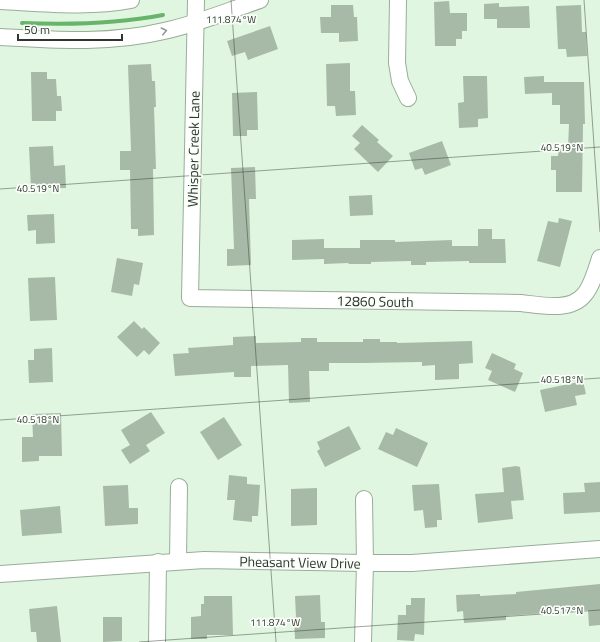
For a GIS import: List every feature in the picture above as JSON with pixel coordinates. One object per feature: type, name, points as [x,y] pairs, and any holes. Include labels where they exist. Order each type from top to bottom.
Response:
[{"type":"street","points":[[0,1],[86,4],[131,0]]},
{"type":"street","name":"Whisper Creek Lane","points":[[190,298],[196,0]]},
{"type":"street","points":[[0,37],[68,41],[102,40],[163,32],[260,0]]},
{"type":"street","points":[[398,0],[397,63],[400,82],[408,98]]},
{"type":"street","name":"12860 South","points":[[190,298],[521,303],[560,306],[576,301],[584,296],[600,258]]},
{"type":"street","points":[[178,561],[179,487]]},
{"type":"street","points":[[363,642],[365,563],[364,499]]},
{"type":"street","name":"Pheasant View Drive","points":[[0,574],[178,561],[204,560],[365,563],[440,561],[600,550]]},
{"type":"street","points":[[157,642],[158,562]]},
{"type":"building","points":[[449,1],[450,13],[467,13],[467,31],[462,31],[462,39],[456,39],[456,46],[435,46],[434,2]]},
{"type":"building","points":[[499,3],[499,7],[529,6],[530,28],[497,28],[497,19],[484,19],[484,4]]},
{"type":"building","points":[[331,5],[353,5],[354,17],[357,17],[358,41],[339,42],[339,33],[321,33],[320,17],[331,17]]},
{"type":"building","points":[[581,5],[582,32],[586,32],[587,56],[567,57],[566,49],[558,49],[556,6]]},
{"type":"building","points":[[270,26],[278,49],[248,60],[245,52],[232,56],[227,41]]},
{"type":"building","points":[[350,63],[350,91],[355,91],[356,115],[336,116],[335,106],[327,106],[326,64]]},
{"type":"building","points":[[151,64],[152,81],[155,81],[156,107],[154,107],[156,169],[153,169],[154,235],[138,236],[138,229],[131,229],[130,170],[120,170],[120,151],[131,151],[128,65]]},
{"type":"building","points":[[31,72],[47,72],[47,79],[56,79],[57,96],[61,96],[62,111],[56,111],[56,121],[32,121]]},
{"type":"building","points":[[463,76],[487,76],[488,118],[478,119],[478,127],[459,128],[458,103],[464,102]]},
{"type":"building","points":[[544,76],[544,82],[584,82],[585,124],[583,124],[582,192],[556,192],[556,170],[551,170],[551,156],[558,156],[559,148],[568,148],[569,124],[560,124],[560,105],[552,105],[552,93],[525,94],[524,77]]},
{"type":"building","points":[[257,92],[258,130],[247,130],[247,136],[233,136],[232,93]]},
{"type":"building","points":[[362,125],[379,140],[377,142],[393,156],[378,172],[354,149],[360,143],[352,136]]},
{"type":"building","points":[[442,141],[451,165],[425,175],[422,168],[415,170],[409,153]]},
{"type":"building","points":[[53,146],[54,166],[65,165],[66,188],[31,189],[29,147]]},
{"type":"building","points":[[255,167],[256,199],[249,199],[251,265],[227,266],[227,249],[234,249],[231,168]]},
{"type":"building","points":[[372,195],[373,215],[350,216],[349,196]]},
{"type":"building","points":[[54,214],[55,243],[36,244],[36,230],[28,231],[27,215]]},
{"type":"building","points":[[559,218],[572,221],[560,267],[537,261],[548,221],[558,223]]},
{"type":"building","points":[[478,229],[492,229],[492,239],[505,239],[506,263],[469,263],[469,261],[426,262],[426,265],[411,265],[411,261],[371,262],[371,264],[324,264],[324,259],[292,260],[292,240],[324,239],[324,248],[360,248],[360,240],[395,240],[395,242],[452,240],[452,246],[478,246]]},
{"type":"building","points":[[117,258],[143,263],[139,285],[134,284],[132,296],[111,292]]},
{"type":"building","points":[[55,277],[57,320],[30,321],[28,278]]},
{"type":"building","points":[[134,321],[142,329],[144,327],[160,343],[149,355],[144,350],[137,357],[117,337]]},
{"type":"building","points":[[256,336],[256,343],[301,342],[301,338],[317,338],[317,342],[363,342],[363,339],[380,339],[380,342],[397,343],[472,341],[473,363],[459,364],[459,379],[435,380],[435,365],[422,366],[422,362],[329,363],[329,371],[309,371],[310,402],[289,403],[288,365],[251,366],[251,377],[234,377],[234,372],[175,376],[173,354],[189,353],[188,348],[233,345],[233,337]]},
{"type":"building","points":[[52,348],[53,382],[29,383],[28,360],[34,360],[34,349]]},
{"type":"building","points":[[492,353],[516,364],[514,369],[523,373],[515,392],[488,380],[492,371],[485,368]]},
{"type":"building","points":[[583,381],[586,394],[575,396],[577,405],[545,412],[540,390]]},
{"type":"building","points":[[151,412],[165,433],[146,445],[150,451],[130,464],[121,450],[130,445],[121,430]]},
{"type":"building","points":[[61,413],[62,456],[39,456],[39,461],[22,462],[22,437],[33,437],[32,414]]},
{"type":"building","points":[[224,417],[242,445],[218,460],[200,432]]},
{"type":"building","points":[[349,426],[361,449],[325,467],[317,451],[320,449],[317,442]]},
{"type":"building","points":[[396,428],[428,443],[417,467],[378,449],[386,432],[393,435]]},
{"type":"building","points":[[516,466],[520,467],[524,500],[511,501],[513,519],[478,523],[475,494],[504,492],[502,468]]},
{"type":"building","points":[[229,475],[247,477],[247,484],[260,485],[258,516],[252,516],[252,522],[233,520],[235,500],[227,500]]},
{"type":"building","points":[[600,482],[600,512],[564,514],[563,493],[585,492],[584,483]]},
{"type":"building","points":[[439,484],[442,520],[437,520],[437,527],[425,528],[423,510],[414,511],[412,485]]},
{"type":"building","points":[[128,485],[129,508],[138,508],[138,524],[105,526],[103,486]]},
{"type":"building","points":[[317,488],[317,525],[291,526],[291,489]]},
{"type":"building","points":[[60,506],[62,533],[22,536],[20,510]]},
{"type":"building","points":[[600,584],[600,625],[589,626],[588,610],[506,616],[506,620],[464,623],[463,611],[457,612],[456,595],[480,594],[480,596],[516,594],[516,592]]},
{"type":"building","points":[[320,595],[321,622],[325,622],[325,638],[295,639],[295,596]]},
{"type":"building","points":[[204,596],[232,596],[233,635],[207,635],[207,639],[191,639],[191,617],[201,616],[201,604],[204,604]]},
{"type":"building","points":[[411,598],[425,598],[424,635],[415,634],[414,641],[397,640],[398,615],[406,615],[406,605],[411,605]]},
{"type":"building","points":[[57,606],[61,642],[37,642],[36,632],[31,632],[29,609]]},
{"type":"building","points":[[103,617],[122,617],[122,641],[103,642]]},
{"type":"waterway","points":[[22,23],[93,23],[163,15]]}]
